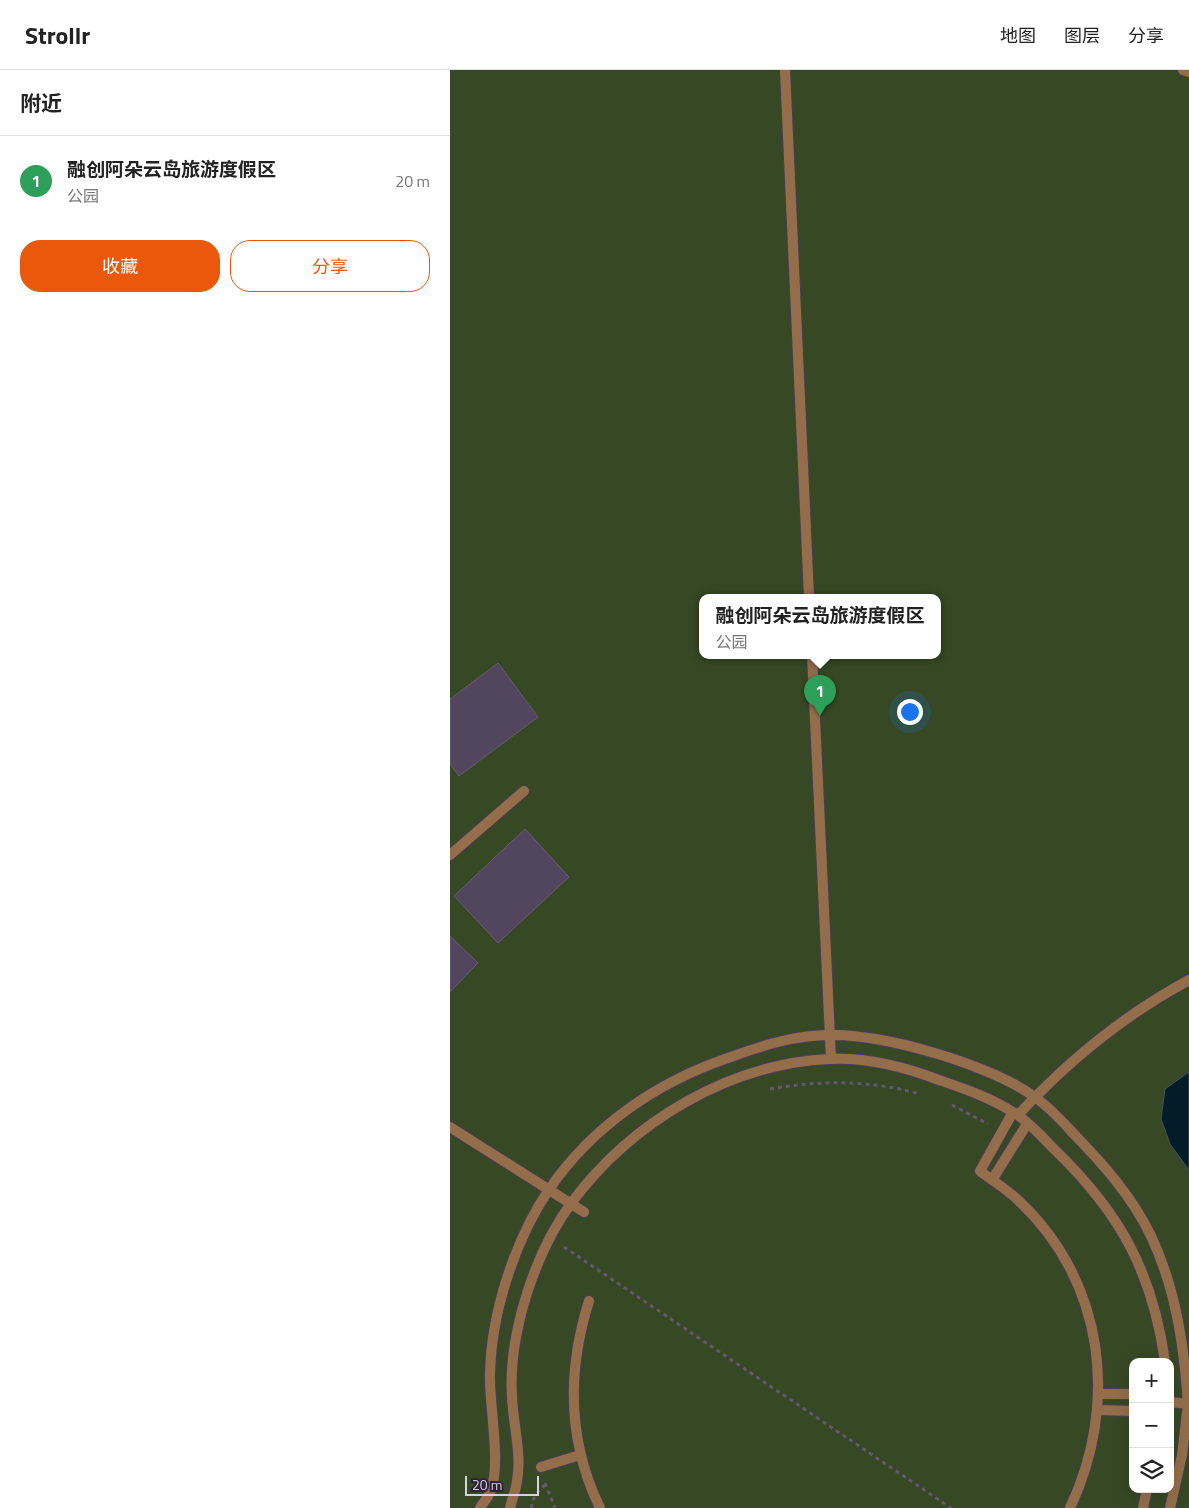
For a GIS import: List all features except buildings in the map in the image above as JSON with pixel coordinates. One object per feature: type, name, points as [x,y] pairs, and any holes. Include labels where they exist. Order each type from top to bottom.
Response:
[{"type":"street","points":[[785,70],[810,594]]},
{"type":"street","points":[[1183,70],[1189,72]]},
{"type":"street","points":[[812,659],[831,1058]]},
{"type":"street","points":[[450,855],[524,791]]},
{"type":"street","points":[[1070,1508],[1081,1484],[1090,1454],[1098,1410],[1098,1358],[1088,1314],[1072,1272],[1049,1234],[1019,1200],[980,1171],[1001,1133],[1015,1114],[1088,1046],[1152,1000],[1189,980]]},
{"type":"street","points":[[480,1508],[491,1490],[495,1464],[490,1373],[496,1328],[508,1277],[525,1230],[549,1190],[587,1143],[628,1109],[665,1084],[709,1064],[784,1040],[830,1035],[872,1039],[942,1056],[980,1069],[1035,1096],[1105,1166],[1128,1197],[1150,1234],[1175,1303],[1185,1354],[1189,1404],[1182,1455],[1170,1508]]},
{"type":"street","points":[[510,1508],[518,1479],[517,1446],[511,1395],[515,1345],[527,1295],[544,1248],[571,1203],[606,1160],[646,1127],[684,1102],[728,1082],[765,1069],[797,1062],[831,1058],[878,1063],[924,1074],[990,1099],[1015,1114],[1085,1181],[1124,1233],[1142,1267],[1156,1309],[1164,1358]]},
{"type":"street","points":[[992,1180],[1027,1124]]},
{"type":"street","points":[[450,1127],[584,1212]]},
{"type":"street","points":[[589,1301],[577,1344],[574,1372],[574,1421],[580,1455],[590,1486],[600,1508]]},
{"type":"street","points":[[1099,1394],[1129,1394]]},
{"type":"street","points":[[1174,1402],[1189,1404]]},
{"type":"street","points":[[1098,1410],[1129,1411]]},
{"type":"street","points":[[541,1467],[580,1455]]},
{"type":"street","points":[[1143,1508],[1146,1493]]},
{"type":"path","points":[[763,1090],[807,1082],[850,1081],[923,1095]]},
{"type":"path","points":[[950,1104],[983,1120],[1001,1133]]},
{"type":"path","points":[[560,1252],[566,1240]]},
{"type":"path","points":[[563,1246],[951,1508]]},
{"type":"path","points":[[541,1467],[545,1486],[555,1508]]},
{"type":"path","points":[[531,1508],[535,1495],[545,1486]]},
{"type":"green space","points":[[450,70],[1189,70],[1189,1508],[450,1508]]},
{"type":"water","points":[[1189,1072],[1189,1170],[1170,1144],[1161,1119],[1165,1089]]},
{"type":"place","name":"融创阿朵云岛旅游度假区","points":[[820,716]]}]
